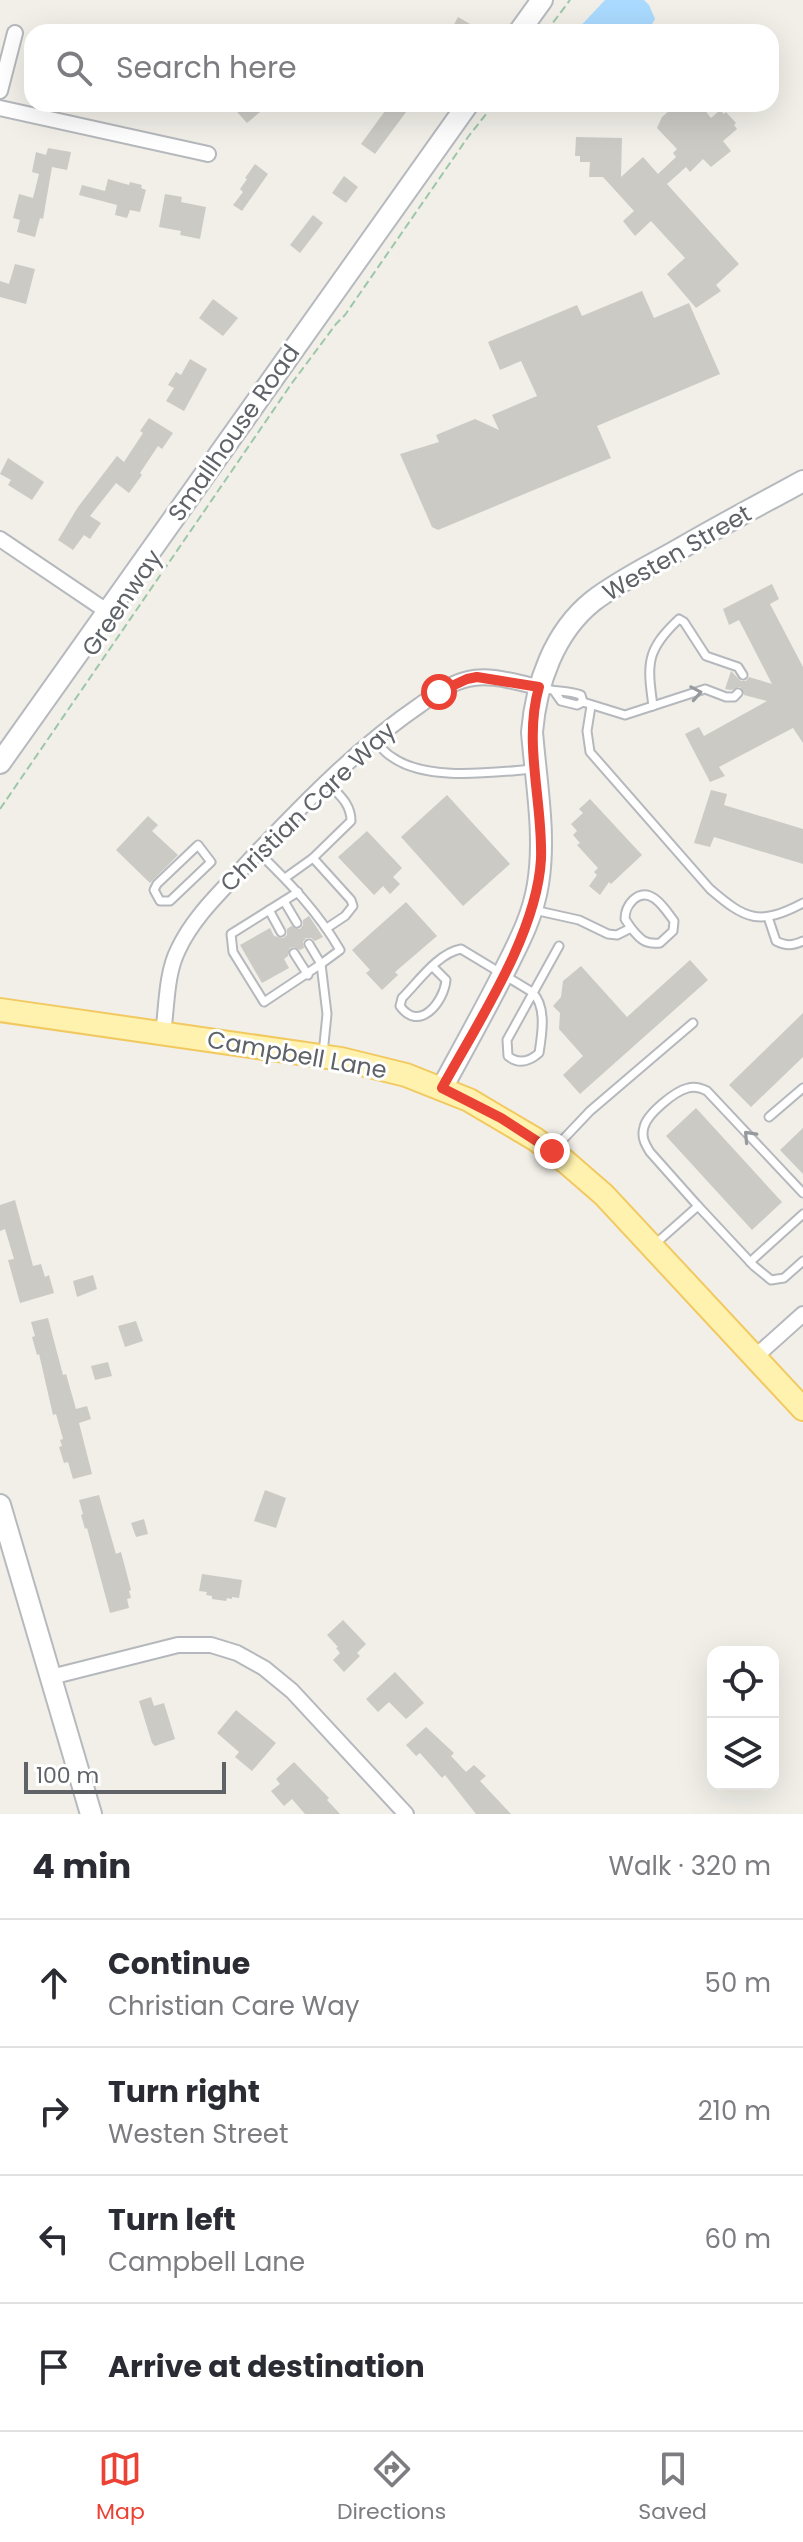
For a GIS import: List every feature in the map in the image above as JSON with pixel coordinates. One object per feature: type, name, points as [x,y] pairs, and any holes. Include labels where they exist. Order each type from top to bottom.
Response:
[{"type":"main road","name":"Campbell Lane","points":[[0,1010],[322,1056],[374,1066],[442,1088],[501,1118],[552,1151],[604,1195],[803,1409]]},
{"type":"street","points":[[525,24],[542,0]]},
{"type":"street","points":[[0,91],[15,33]]},
{"type":"street","points":[[0,108],[208,154]]},
{"type":"street","name":"Smallhouse Road","points":[[0,763],[462,112]]},
{"type":"street","name":"Westen Street","points":[[442,1088],[527,926],[532,910],[541,858],[532,732],[547,689],[549,662],[560,641],[593,601],[644,569],[803,481]]},
{"type":"street","points":[[0,539],[108,612]]},
{"type":"street","name":"Christian Care Way","points":[[163,1033],[171,971],[187,933],[258,852],[327,782],[398,719],[439,692],[467,679],[486,677],[547,689]]},
{"type":"street","points":[[755,1357],[803,1314]]},
{"type":"street","points":[[0,1505],[91,1814]]},
{"type":"street","points":[[51,1677],[178,1645],[211,1645],[237,1653],[264,1668],[292,1691],[406,1814]]},
{"type":"lane","points":[[653,706],[649,675],[652,652],[661,636],[679,619],[706,656],[738,667],[743,675]]},
{"type":"lane","points":[[547,689],[561,701],[587,704],[625,715],[705,689],[726,697],[734,697],[738,693]]},
{"type":"lane","points":[[587,704],[590,752],[710,889],[732,908],[760,918],[780,915],[803,903]]},
{"type":"lane","points":[[374,740],[392,757],[428,770],[455,773],[535,769]]},
{"type":"lane","points":[[285,878],[313,858],[351,821],[346,802],[327,782]]},
{"type":"lane","points":[[198,845],[211,862],[170,901],[160,901],[155,896],[157,884],[198,845]]},
{"type":"lane","points":[[258,852],[298,892],[340,950],[308,975],[264,1002],[233,952],[231,934],[298,892]]},
{"type":"lane","points":[[313,858],[353,906],[345,916],[327,928]]},
{"type":"lane","points":[[640,895],[651,896],[658,901],[674,921],[673,931],[660,943],[642,941],[631,928],[625,919],[625,912],[640,895]]},
{"type":"lane","points":[[284,901],[297,923]]},
{"type":"lane","points":[[269,910],[281,932]]},
{"type":"lane","points":[[532,910],[579,920],[608,934],[617,935],[631,928]]},
{"type":"lane","points":[[768,917],[776,941],[784,945],[803,941]]},
{"type":"lane","points":[[309,944],[321,964],[327,1014],[322,1056]]},
{"type":"lane","points":[[433,967],[446,980],[439,1001],[432,1011],[422,1016],[405,1013],[400,1006],[402,998],[433,967],[452,951],[461,949],[532,992],[540,1003],[542,1031],[539,1053],[532,1060],[517,1061],[508,1056],[507,1040],[532,992],[559,946]]},
{"type":"lane","points":[[294,953],[308,975]]},
{"type":"lane","points":[[552,1151],[590,1111],[693,1023]]},
{"type":"lane","points":[[803,1193],[707,1091],[699,1087],[678,1092],[645,1122],[644,1142],[698,1206],[764,1275],[771,1280],[784,1278],[803,1261]]},
{"type":"lane","points":[[769,1117],[802,1090]]},
{"type":"lane","points":[[652,1246],[698,1206]]},
{"type":"lane","points":[[750,1262],[803,1214]]},
{"type":"path","points":[[552,24],[570,0]]},
{"type":"path","name":"Greenway","points":[[0,809],[292,383],[345,315],[488,112]]},
{"type":"water","points":[[605,0],[644,0],[655,19],[652,24],[582,24]]},
{"type":"building","points":[[458,17],[470,24],[454,24]]},
{"type":"building","points":[[237,112],[260,112],[247,123]]},
{"type":"building","points":[[384,112],[406,112],[375,154],[361,144]]},
{"type":"building","points":[[668,112],[706,112],[711,118],[718,112],[726,112],[736,123],[737,129],[723,141],[731,151],[711,167],[703,159],[690,172],[686,167],[667,184],[739,264],[716,285],[721,291],[696,308],[667,274],[685,258],[651,221],[635,236],[623,221],[634,211],[603,177],[589,177],[590,162],[580,162],[580,156],[575,156],[576,137],[622,138],[621,177],[643,157],[658,174],[676,157],[673,153],[677,149],[657,128]]},
{"type":"building","points":[[48,148],[71,152],[67,170],[52,167],[43,219],[40,218],[35,237],[17,232],[20,220],[13,218],[19,194],[33,198],[39,174],[32,172],[36,152],[46,155]]},
{"type":"building","points":[[255,164],[268,174],[242,211],[233,205],[243,192],[240,189]]},
{"type":"building","points":[[344,176],[358,187],[346,203],[332,193]]},
{"type":"building","points":[[108,179],[142,185],[141,188],[146,190],[140,212],[130,210],[127,218],[115,215],[117,205],[79,195],[82,185],[105,191]]},
{"type":"building","points":[[165,194],[182,197],[181,202],[206,207],[200,239],[159,227]]},
{"type":"building","points":[[313,215],[323,223],[300,253],[290,245]]},
{"type":"building","points":[[15,264],[35,269],[26,304],[0,297],[0,281],[9,284]]},
{"type":"building","points":[[642,291],[654,318],[689,303],[720,374],[597,426],[611,458],[438,530],[432,527],[400,454],[439,442],[436,435],[475,419],[499,430],[492,415],[537,396],[521,361],[500,370],[488,342],[577,305],[582,316]]},
{"type":"building","points":[[213,299],[238,318],[223,336],[199,318]]},
{"type":"building","points":[[190,359],[207,369],[184,411],[166,401],[174,388],[168,385],[176,372],[181,375]]},
{"type":"building","points":[[149,418],[173,433],[162,449],[158,446],[129,493],[116,483],[90,516],[101,523],[90,539],[84,535],[73,550],[58,540],[78,507],[117,456],[124,462]]},
{"type":"building","points":[[8,458],[44,482],[32,500],[8,485],[11,480],[0,474]]},
{"type":"building","points":[[772,584],[779,599],[770,604],[803,667],[803,743],[793,728],[719,767],[725,776],[710,782],[685,734],[699,727],[704,736],[767,701],[744,695],[740,687],[725,689],[731,671],[741,681],[749,677],[772,684],[739,620],[729,625],[723,609]]},
{"type":"building","points":[[711,790],[727,794],[724,805],[803,829],[803,864],[714,837],[710,847],[694,843]]},
{"type":"building","points":[[447,795],[510,864],[463,906],[401,837]]},
{"type":"building","points":[[590,799],[642,855],[611,884],[609,882],[600,895],[589,886],[598,868],[577,845],[580,843],[573,835],[577,831],[571,824],[583,813],[579,809]]},
{"type":"building","points":[[148,816],[158,825],[152,831],[178,855],[150,883],[116,850]]},
{"type":"building","points":[[367,831],[402,868],[393,877],[400,884],[390,894],[383,886],[374,895],[338,857]]},
{"type":"building","points":[[406,902],[437,936],[395,972],[398,975],[382,990],[366,973],[370,970],[352,950]]},
{"type":"building","points":[[309,916],[323,937],[315,941],[306,938],[304,948],[300,950],[290,948],[284,959],[289,968],[262,983],[240,945],[270,928],[274,936],[283,938],[287,935],[287,929],[291,926],[300,929],[303,920]]},
{"type":"building","points":[[690,960],[708,980],[580,1094],[563,1075],[583,1056],[559,1029],[560,1013],[553,1006],[561,997],[563,981],[581,966],[627,1017]]},
{"type":"building","points":[[803,1013],[803,1057],[751,1107],[729,1085]]},
{"type":"building","points":[[696,1108],[782,1202],[752,1230],[666,1136]]},
{"type":"building","points":[[803,1128],[803,1174],[780,1150]]},
{"type":"building","points":[[15,1200],[33,1266],[41,1264],[45,1277],[49,1275],[54,1293],[20,1303],[8,1260],[14,1259],[5,1229],[0,1231],[0,1205]]},
{"type":"building","points":[[93,1275],[97,1289],[77,1297],[73,1281]]},
{"type":"building","points":[[48,1318],[63,1375],[66,1374],[76,1409],[87,1406],[91,1419],[79,1423],[92,1474],[73,1479],[59,1447],[63,1439],[56,1414],[53,1415],[32,1337],[35,1336],[31,1322]]},
{"type":"building","points":[[136,1321],[143,1341],[125,1347],[118,1326]]},
{"type":"building","points":[[108,1362],[112,1376],[95,1380],[91,1366]]},
{"type":"building","points":[[265,1490],[286,1498],[276,1528],[254,1521]]},
{"type":"building","points":[[99,1495],[116,1554],[121,1552],[131,1590],[131,1598],[127,1599],[129,1608],[110,1613],[79,1500]]},
{"type":"building","points":[[144,1519],[148,1534],[136,1537],[131,1523]]},
{"type":"building","points":[[202,1574],[242,1580],[239,1598],[227,1598],[226,1601],[212,1599],[212,1596],[206,1595],[207,1592],[199,1591]]},
{"type":"building","points":[[343,1620],[366,1644],[357,1653],[360,1656],[344,1672],[333,1660],[340,1653],[338,1647],[327,1635]]},
{"type":"building","points":[[395,1672],[424,1703],[406,1719],[389,1702],[378,1712],[366,1699]]},
{"type":"building","points":[[151,1697],[154,1706],[164,1703],[175,1739],[155,1746],[139,1701]]},
{"type":"building","points":[[236,1710],[276,1743],[252,1771],[235,1757],[239,1752],[217,1733]]},
{"type":"building","points":[[426,1727],[454,1753],[451,1756],[466,1772],[474,1765],[486,1776],[480,1781],[511,1814],[476,1814],[445,1775],[442,1778],[420,1753],[416,1756],[406,1745]]},
{"type":"building","points":[[294,1762],[340,1814],[305,1814],[292,1799],[284,1806],[271,1791],[280,1784],[276,1779]]},
{"type":"route","points":[[439,692],[477,677],[539,687],[532,732],[541,847],[534,903],[527,926],[442,1088],[501,1118],[552,1151]]}]
